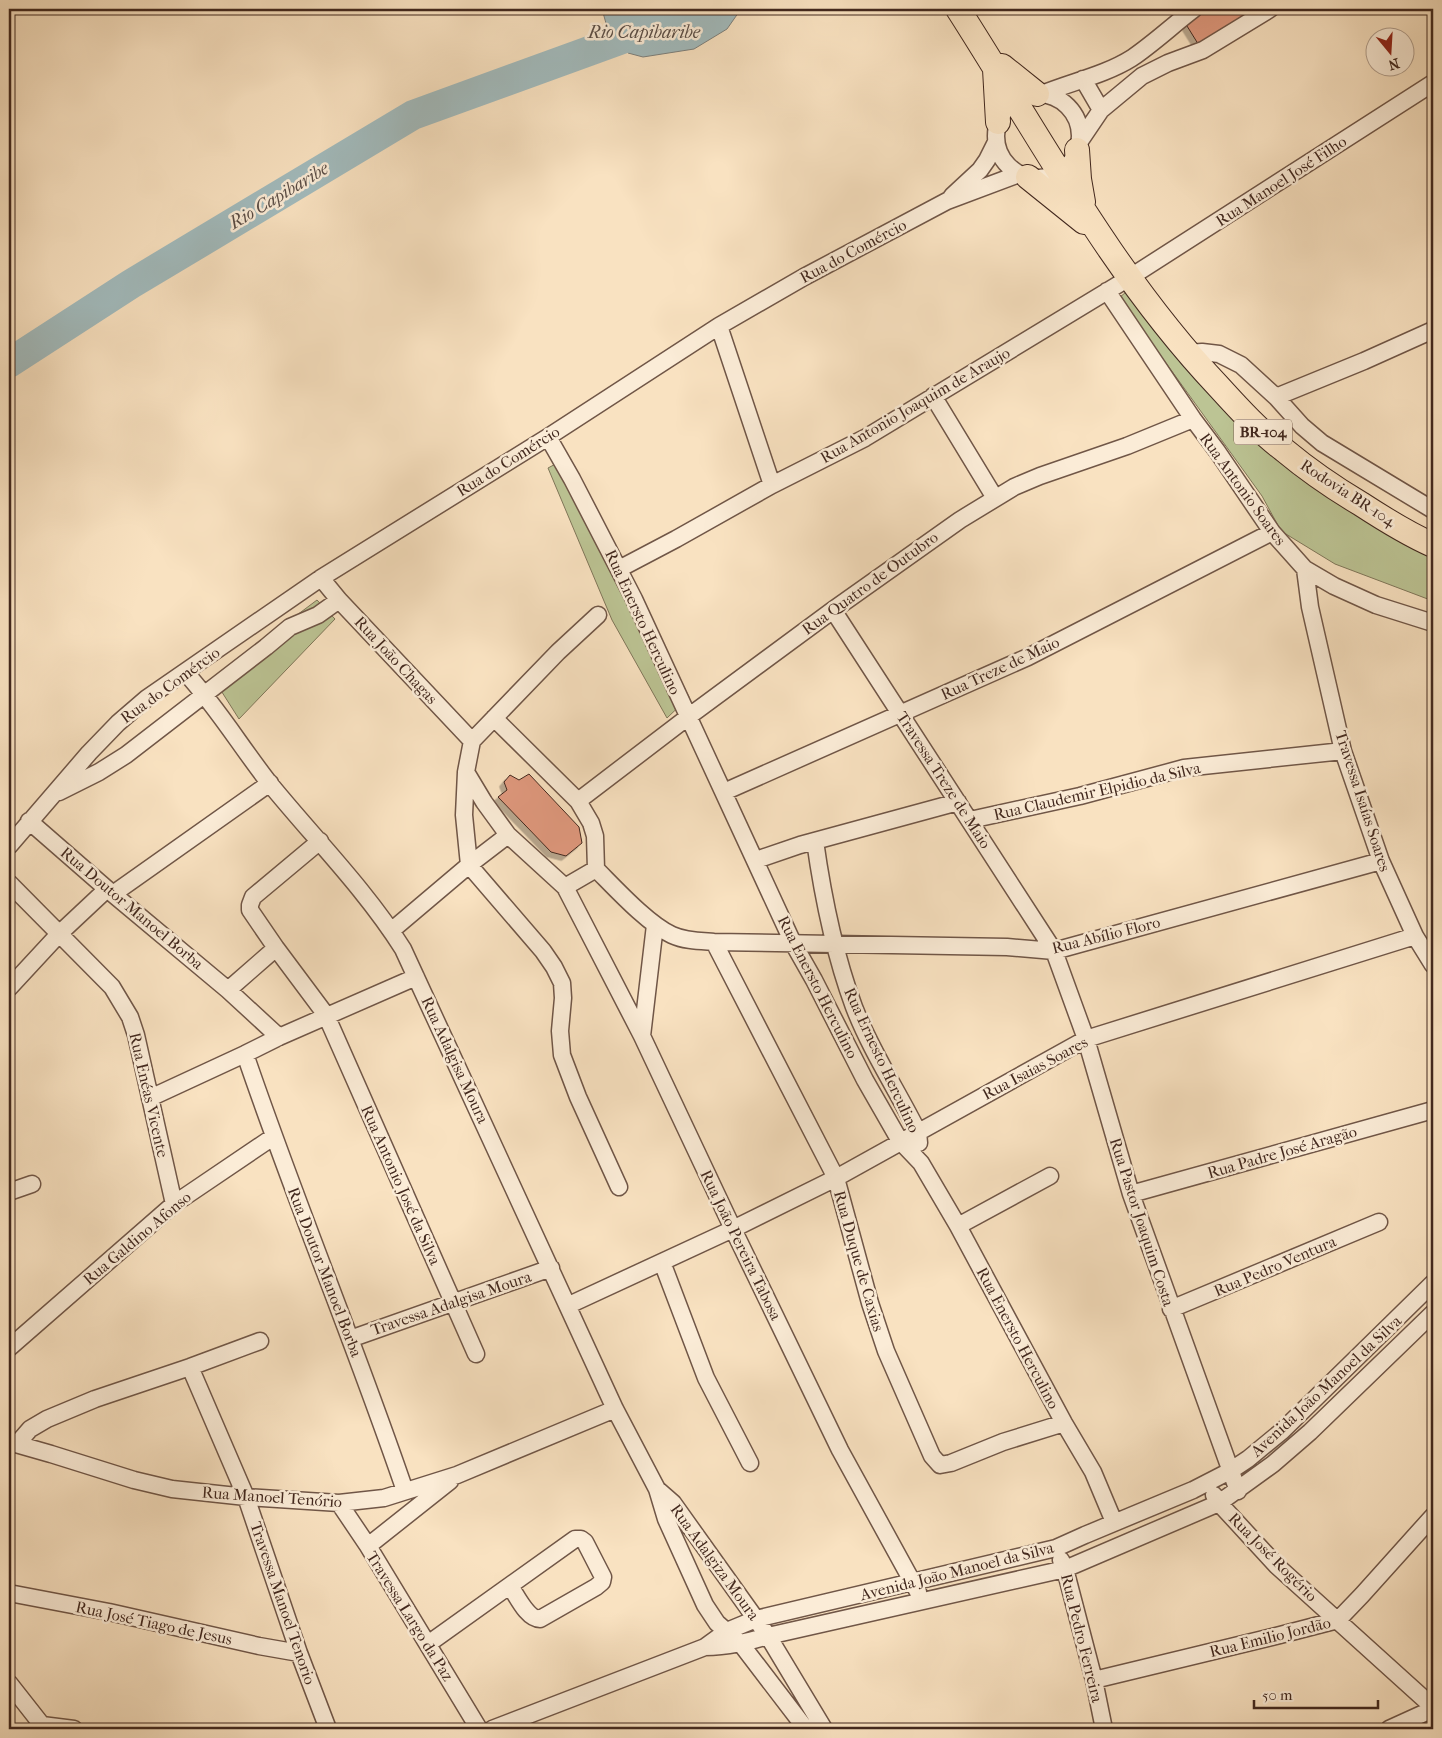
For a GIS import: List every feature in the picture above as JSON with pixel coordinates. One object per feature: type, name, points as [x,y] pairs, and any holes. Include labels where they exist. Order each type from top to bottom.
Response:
[{"type":"highway","points":[[963,17],[990,59],[1032,96]]},
{"type":"highway","points":[[990,59],[997,132]]},
{"type":"highway","name":"BR-104","points":[[1032,96],[1059,172],[1129,278]]},
{"type":"highway","points":[[1078,146],[1079,179],[1085,212]]},
{"type":"highway","points":[[1023,175],[1101,236]]},
{"type":"highway","name":"Rodovia BR-104","points":[[1129,278],[1187,353],[1234,404],[1283,450],[1342,493],[1386,520],[1433,545]]},
{"type":"street","points":[[947,201],[980,170],[987,160],[1003,113],[1032,96],[1083,79],[1131,58],[1194,9]]},
{"type":"street","points":[[947,201],[1023,175],[1048,177],[1059,172],[1073,160],[1078,146],[1101,110],[1142,76],[1203,50],[1253,13],[1270,9]]},
{"type":"street","points":[[1153,42],[1168,64]]},
{"type":"street","points":[[1083,79],[1101,110]]},
{"type":"street","name":"Rua Manoel José Filho","points":[[1129,278],[1433,84]]},
{"type":"street","points":[[1032,96],[1057,99],[1065,104],[1072,112],[1079,130],[1078,146]]},
{"type":"street","points":[[997,132],[1003,161],[1010,168],[1023,175]]},
{"type":"street","name":"Rua do Comércio","points":[[9,846],[50,796],[89,753],[118,723],[147,698],[321,578],[548,437],[719,326],[804,276],[947,201]]},
{"type":"street","name":"Rua Antonio Joaquim de Araujo","points":[[619,569],[772,485],[865,438],[1129,278]]},
{"type":"street","name":"Rua Antonio Soares","points":[[1107,291],[1272,532],[1305,569],[1334,586],[1376,605],[1433,623]]},
{"type":"street","points":[[719,326],[772,485]]},
{"type":"street","points":[[1276,397],[1433,330]]},
{"type":"street","points":[[1187,353],[1219,354],[1241,365],[1276,397],[1302,426],[1322,443],[1433,510]]},
{"type":"street","points":[[933,396],[994,498]]},
{"type":"street","name":"Rua Quatro de Outubro","points":[[578,801],[688,716],[833,610],[994,498],[1040,476],[1128,446],[1193,419]]},
{"type":"street","name":"Rua Enersto Herculino","points":[[548,437],[619,569],[793,943],[865,1080],[900,1141],[920,1163],[958,1226],[1064,1423],[1093,1472],[1114,1522]]},
{"type":"street","name":"Rua Treze de Maio","points":[[724,792],[1028,657],[1272,532]]},
{"type":"street","name":"Travessa Isaías Soares","points":[[1305,569],[1310,607],[1343,751],[1381,861],[1415,936],[1433,965]]},
{"type":"street","name":"Rua João Chagas","points":[[321,578],[339,600],[472,741]]},
{"type":"street","name":"Rua do Comércio","points":[[50,796],[99,772],[126,755],[266,648],[290,627],[318,615],[339,600]]},
{"type":"street","name":"Travessa Treze de Maio","points":[[833,610],[1054,951]]},
{"type":"street","points":[[598,615],[558,652],[472,741],[466,772],[464,815],[469,865],[543,951],[562,983],[563,998],[560,1031],[562,1055],[578,1097],[619,1187]]},
{"type":"street","name":"Rua Adalgisa Moura","points":[[185,672],[205,694],[270,783],[320,841],[392,931],[403,949],[615,1409],[657,1489]]},
{"type":"street","points":[[466,772],[484,802],[508,835],[565,887],[596,869],[595,836],[591,823],[578,801],[494,718]]},
{"type":"street","name":"Rua Claudemir Elpidio da Silva","points":[[970,820],[1080,796],[1184,768],[1343,751]]},
{"type":"street","points":[[9,988],[59,934],[110,891],[270,783]]},
{"type":"street","points":[[756,860],[815,841],[958,802]]},
{"type":"street","name":"Rua Doutor Manoel Borba","points":[[29,821],[228,990],[279,1036]]},
{"type":"street","points":[[392,931],[469,865],[508,835]]},
{"type":"street","name":"Rua Antonio José da Silva","points":[[320,841],[254,897],[250,910],[326,1015],[476,1354]]},
{"type":"street","name":"Rua Ernesto Herculino","points":[[815,841],[826,911],[834,944],[855,1008],[882,1067],[918,1132],[920,1163]]},
{"type":"street","name":"Rua Abílio Floro","points":[[596,869],[655,925],[673,936],[686,939],[714,942],[1007,947],[1054,951],[1381,861]]},
{"type":"street","name":"Rua Enéas Vicente","points":[[9,884],[112,988],[130,1017],[136,1035],[174,1204]]},
{"type":"street","name":"Rua João Pereira Tabosa","points":[[565,887],[642,1036],[840,1450],[922,1601]]},
{"type":"street","points":[[642,1036],[655,925]]},
{"type":"street","name":"Rua Isaias Soares","points":[[569,1306],[836,1178],[1086,1039],[1415,936]]},
{"type":"street","name":"Rua Duque de Caxias","points":[[714,942],[836,1178],[870,1303],[886,1351],[932,1456],[940,1464],[951,1463],[1004,1442],[1064,1423]]},
{"type":"street","points":[[228,990],[276,948]]},
{"type":"street","name":"Rua Pastor Joaquim Costa","points":[[1054,951],[1086,1039],[1131,1194],[1238,1491]]},
{"type":"street","points":[[150,1098],[279,1036],[416,978]]},
{"type":"street","name":"Rua Doutor Manoel Borba","points":[[245,1054],[273,1137],[378,1413],[405,1491]]},
{"type":"street","name":"Rua Padre José Aragão","points":[[1131,1194],[1433,1110]]},
{"type":"street","name":"Rua Galdino Afonso","points":[[9,1348],[174,1204],[273,1137]]},
{"type":"street","points":[[958,1226],[1050,1176]]},
{"type":"street","points":[[9,1192],[32,1184]]},
{"type":"street","name":"Rua Pedro Ventura","points":[[1172,1310],[1379,1222]]},
{"type":"street","points":[[662,1262],[706,1378],[750,1463]]},
{"type":"street","name":"Travessa Adalgisa Moura","points":[[350,1339],[551,1268]]},
{"type":"street","name":"Avenida João Manoel da Silva","points":[[706,1647],[727,1631],[756,1619],[1056,1548],[1208,1483],[1230,1471],[1282,1431],[1433,1283]]},
{"type":"street","name":"Avenida João Manoel da Silva","points":[[706,1647],[724,1647],[741,1644],[768,1636],[1066,1569],[1219,1503],[1273,1464],[1310,1432],[1433,1313]]},
{"type":"street","points":[[13,1443],[47,1418],[95,1399],[260,1341]]},
{"type":"street","name":"Travessa Manoel Tenorio","points":[[190,1366],[246,1497],[299,1653],[328,1729]]},
{"type":"street","name":"Rua Manoel Tenório","points":[[13,1443],[134,1480],[172,1488],[246,1497],[339,1503],[384,1498],[457,1475],[615,1409]]},
{"type":"street","points":[[368,1546],[457,1475]]},
{"type":"street","name":"Rua José Rogério","points":[[1208,1483],[1219,1503],[1277,1566],[1433,1708]]},
{"type":"street","name":"Rua Adalgiza Moura","points":[[657,1489],[673,1503],[768,1636],[824,1729]]},
{"type":"street","name":"Rua Adalgiza Moura","points":[[657,1489],[666,1519],[704,1605],[711,1616],[741,1644],[806,1729]]},
{"type":"street","name":"Travessa Largo da Paz","points":[[339,1503],[368,1546],[479,1729]]},
{"type":"street","name":"Rua Emilio Jordão","points":[[1094,1680],[1338,1620],[1433,1516]]},
{"type":"street","points":[[428,1644],[570,1541],[579,1539],[585,1542],[603,1576],[602,1582],[596,1587],[540,1619],[530,1614],[510,1586]]},
{"type":"street","name":"Rua Pedro Ferreira","points":[[1056,1548],[1066,1569],[1094,1680],[1104,1729]]},
{"type":"street","name":"Rua José Tiago de Jesus","points":[[9,1592],[299,1653]]},
{"type":"street","points":[[492,1729],[706,1647]]},
{"type":"street","points":[[10,1686],[43,1727],[74,1729]]},
{"type":"street","points":[[1389,1729],[1433,1708]]},
{"type":"green space","points":[[1126,292],[1186,366],[1433,555],[1433,601],[1335,564],[1281,531],[1262,496],[1119,298]]},
{"type":"green space","points":[[565,459],[689,697],[667,718],[612,620],[548,468]]},
{"type":"green space","points":[[317,600],[335,619],[239,719],[213,678]]},
{"type":"water","name":"Rio Capibaribe","points":[[602,9],[741,9],[727,29],[694,49],[643,57],[628,53],[609,34]]},
{"type":"building","points":[[1206,9],[1239,9],[1244,17],[1200,47],[1187,26],[1191,19]]},
{"type":"building","points":[[529,774],[579,827],[582,843],[566,856],[551,852],[498,797],[507,790],[504,782],[510,775],[519,780]]},
{"type":"waterway","name":"Rio Capibaribe","points":[[9,363],[131,284],[413,115],[705,9]]}]
